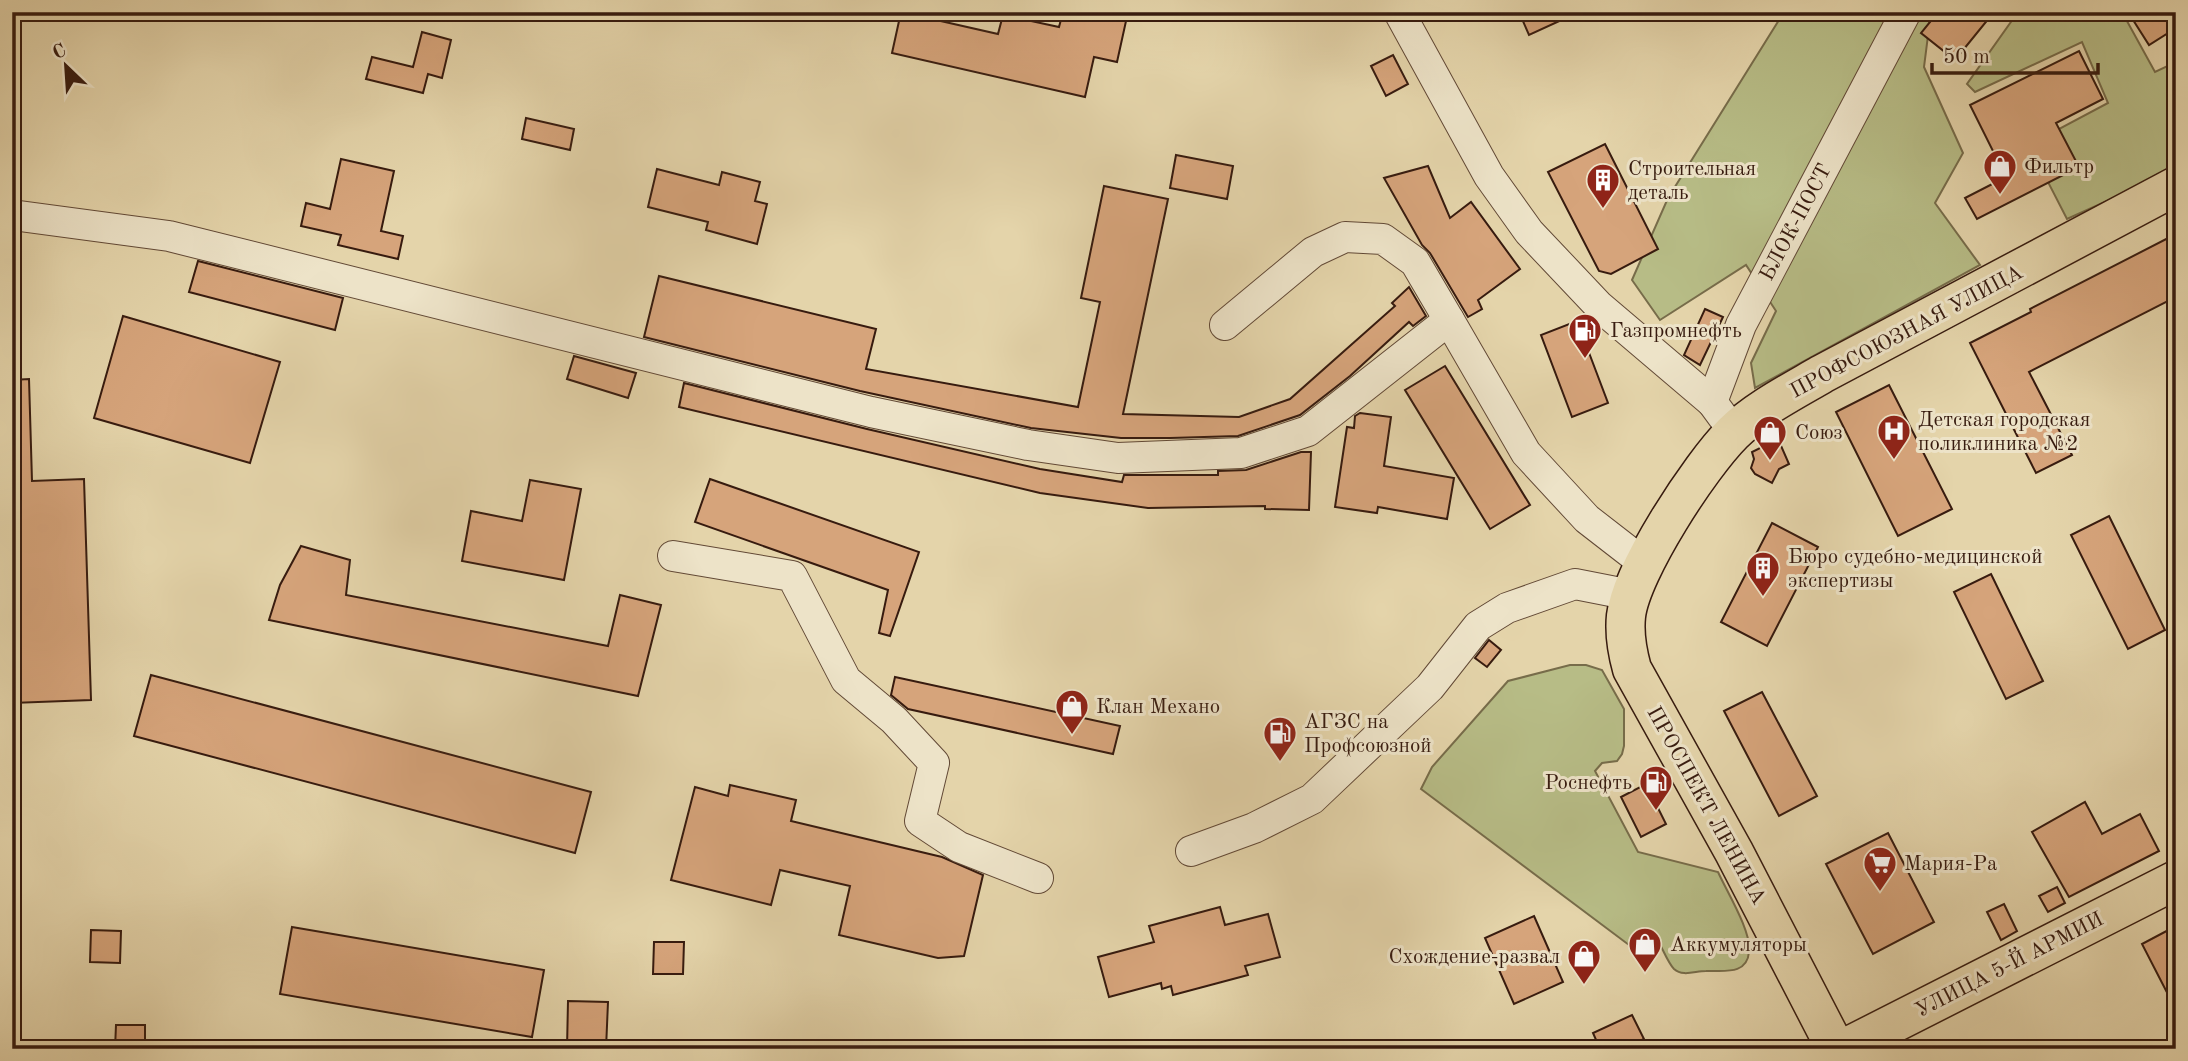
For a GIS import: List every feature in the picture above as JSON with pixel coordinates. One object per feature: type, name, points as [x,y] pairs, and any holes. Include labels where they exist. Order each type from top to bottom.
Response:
[{"type":"main road","name":"ПРОФСОЮЗНАЯ УЛИЦА","points":[[1625,634],[1626,615],[1638,580],[1682,499],[1704,467],[1734,432],[1780,399],[1822,374],[2176,186]]},
{"type":"main road","name":"ПРОСПЕКТ ЛЕНИНА","points":[[1625,634],[1632,669],[1740,863],[1836,1049]]},
{"type":"main road","name":"УЛИЦА 5-Й АРМИИ","points":[[1843,1049],[2176,880]]},
{"type":"street","points":[[1399,12],[1489,176],[1529,232],[1599,306],[1712,402],[1734,432]]},
{"type":"street","name":"БЛОК-ПОСТ","points":[[1712,402],[1741,326],[1906,12]]},
{"type":"street","points":[[12,215],[169,236],[871,412],[1028,445],[1118,458],[1241,453],[1308,431],[1449,320]]},
{"type":"street","points":[[1226,326],[1313,252],[1345,237],[1383,239],[1415,261],[1526,453],[1638,580]]},
{"type":"street","points":[[673,556],[792,576],[846,680],[894,720],[934,763],[920,821],[959,847],[1038,878]]},
{"type":"street","points":[[1191,851],[1254,828],[1312,799],[1430,687],[1478,626],[1507,608],[1575,584],[1638,580]]},
{"type":"green space","points":[[1784,12],[1931,12],[1924,67],[1963,153],[1935,203],[1980,265],[1755,388],[1751,363],[1776,311],[1746,265],[1660,320],[1632,280],[1668,198]]},
{"type":"green space","points":[[2018,12],[2122,12],[2155,72],[2176,62],[2176,170],[2067,219],[2029,145],[2108,103],[2082,42],[1975,92],[1967,84]]},
{"type":"green space","points":[[1570,665],[1586,665],[1602,670],[1624,709],[1622,754],[1617,761],[1602,763],[1595,771],[1638,852],[1718,872],[1747,934],[1749,952],[1744,965],[1739,968],[1681,973],[1672,966],[1658,941],[1633,948],[1421,789],[1432,767],[1508,681]]},
{"type":"building","points":[[901,12],[998,34],[1003,15],[1059,27],[1063,12],[1128,12],[1117,62],[1094,57],[1085,97],[892,53]]},
{"type":"building","points":[[1519,12],[1579,12],[1529,35]]},
{"type":"building","points":[[1938,12],[1994,12],[1955,60],[1921,33]]},
{"type":"building","points":[[2128,12],[2176,12],[2176,28],[2149,45]]},
{"type":"building","points":[[422,32],[451,40],[442,78],[428,74],[423,93],[366,79],[372,57],[413,67]]},
{"type":"building","points":[[2079,51],[2103,99],[2056,123],[2079,167],[1977,219],[1965,198],[2006,177],[1970,105]]},
{"type":"building","points":[[1393,55],[1408,84],[1386,96],[1371,66]]},
{"type":"building","points":[[526,118],[574,129],[570,150],[522,139]]},
{"type":"building","name":"Строительная деталь","points":[[1605,144],[1658,249],[1611,274],[1599,271],[1548,172]]},
{"type":"building","points":[[1176,155],[1233,166],[1227,199],[1170,188]]},
{"type":"building","points":[[341,159],[394,171],[381,231],[403,236],[398,259],[338,245],[341,235],[301,226],[306,203],[330,209]]},
{"type":"building","points":[[1428,166],[1450,218],[1471,202],[1520,269],[1478,300],[1482,309],[1468,317],[1430,253],[1422,245],[1384,178]]},
{"type":"building","points":[[657,169],[719,185],[722,172],[760,182],[755,201],[767,204],[757,244],[706,230],[708,222],[648,207]]},
{"type":"building","points":[[1104,186],[1168,199],[1123,414],[1239,417],[1290,399],[1395,306],[1392,303],[1409,287],[1426,316],[1413,326],[1409,322],[1350,376],[1300,415],[1238,436],[1170,438],[1121,438],[1031,428],[860,391],[644,337],[659,276],[876,329],[866,369],[1078,407],[1100,302],[1081,298]]},
{"type":"building","points":[[2176,234],[2176,297],[2029,372],[2072,455],[2036,473],[1970,343]]},
{"type":"building","points":[[198,261],[343,298],[335,330],[189,292]]},
{"type":"building","points":[[1705,309],[1723,317],[1700,365],[1684,355]]},
{"type":"building","points":[[123,316],[280,362],[250,463],[94,418]]},
{"type":"building","points":[[1577,321],[1608,403],[1572,417],[1541,335]]},
{"type":"building","points":[[574,356],[636,373],[628,398],[567,379]]},
{"type":"building","points":[[1445,366],[1530,505],[1490,529],[1405,390]]},
{"type":"building","points":[[29,379],[32,481],[84,479],[91,700],[12,703],[12,380]]},
{"type":"building","points":[[684,383],[1040,469],[1122,482],[1124,475],[1218,475],[1218,471],[1246,470],[1301,452],[1311,452],[1309,510],[1265,509],[1265,506],[1148,508],[1040,493],[679,407]]},
{"type":"building","name":"Детская городская поликлиника №2","points":[[1889,385],[1952,509],[1898,536],[1836,412]]},
{"type":"building","points":[[1360,413],[1391,417],[1384,466],[1454,478],[1447,519],[1378,507],[1377,513],[1335,507],[1347,427],[1354,428],[1355,416]]},
{"type":"building","name":"Союз","points":[[1778,439],[1789,464],[1779,469],[1772,483],[1755,474],[1751,468],[1754,459],[1752,452]]},
{"type":"building","points":[[710,479],[919,552],[890,636],[879,633],[888,590],[695,522]]},
{"type":"building","points":[[530,480],[581,489],[564,580],[462,561],[471,511],[522,521]]},
{"type":"building","points":[[2109,516],[2165,630],[2128,649],[2071,535]]},
{"type":"building","name":"Бюро судебно-медицинской экспертизы","points":[[1772,523],[1818,547],[1767,646],[1721,622]]},
{"type":"building","points":[[301,546],[350,560],[346,595],[608,646],[620,595],[661,605],[638,696],[269,620],[280,585]]},
{"type":"building","points":[[1991,574],[2043,681],[2006,699],[1954,592]]},
{"type":"building","points":[[1489,640],[1501,650],[1487,667],[1475,658]]},
{"type":"building","points":[[151,675],[591,792],[575,853],[134,736]]},
{"type":"building","points":[[895,677],[1120,726],[1113,754],[908,709],[891,695]]},
{"type":"building","points":[[1762,692],[1817,796],[1779,816],[1724,711]]},
{"type":"building","points":[[1646,784],[1666,824],[1641,837],[1621,797]]},
{"type":"building","points":[[730,785],[796,800],[791,821],[942,857],[983,875],[964,956],[938,958],[839,935],[850,886],[780,870],[771,905],[671,880],[695,787],[728,796]]},
{"type":"building","points":[[2085,802],[2102,834],[2140,814],[2159,851],[2069,897],[2032,832]]},
{"type":"building","name":"Мария-Ра","points":[[1888,833],[1934,922],[1873,954],[1826,864]]},
{"type":"building","points":[[2057,887],[2065,903],[2048,912],[2039,896]]},
{"type":"building","points":[[2004,904],[2017,931],[2001,940],[1987,912]]},
{"type":"building","points":[[1220,907],[1225,925],[1268,914],[1280,957],[1245,966],[1248,975],[1173,995],[1171,986],[1162,989],[1161,983],[1109,997],[1098,957],[1154,942],[1149,926]]},
{"type":"building","points":[[1534,916],[1563,982],[1514,1004],[1485,938]]},
{"type":"building","points":[[2176,926],[2176,1010],[2142,944]]},
{"type":"building","points":[[292,927],[544,970],[532,1037],[280,994]]},
{"type":"building","points":[[91,930],[121,931],[120,963],[90,962]]},
{"type":"building","points":[[654,942],[684,942],[683,974],[653,974]]},
{"type":"building","points":[[568,1001],[608,1002],[606,1049],[567,1049]]},
{"type":"building","points":[[1632,1015],[1644,1039],[1623,1049],[1600,1049],[1593,1033]]},
{"type":"building","points":[[116,1025],[145,1025],[145,1049],[115,1049]]},
{"type":"place","name":"Фильтр","points":[[2000,196]]},
{"type":"place","name":"Строительная деталь","points":[[1603,210]]},
{"type":"place","name":"Газпромнефть","points":[[1585,360]]},
{"type":"place","name":"Детская городская поликлиника №2","points":[[1894,461]]},
{"type":"place","name":"Союз","points":[[1770,462]]},
{"type":"place","name":"Бюро судебно-медицинской экспертизы","points":[[1763,598]]},
{"type":"place","name":"Клан Механо","points":[[1072,736]]},
{"type":"place","name":"АГЗС на Профсоюзной","points":[[1280,763]]},
{"type":"place","name":"Роснефть","points":[[1656,812]]},
{"type":"place","name":"Мария-Ра","points":[[1880,893]]},
{"type":"place","name":"Аккумуляторы","points":[[1645,974]]},
{"type":"place","name":"Схождение-развал","points":[[1584,986]]}]
